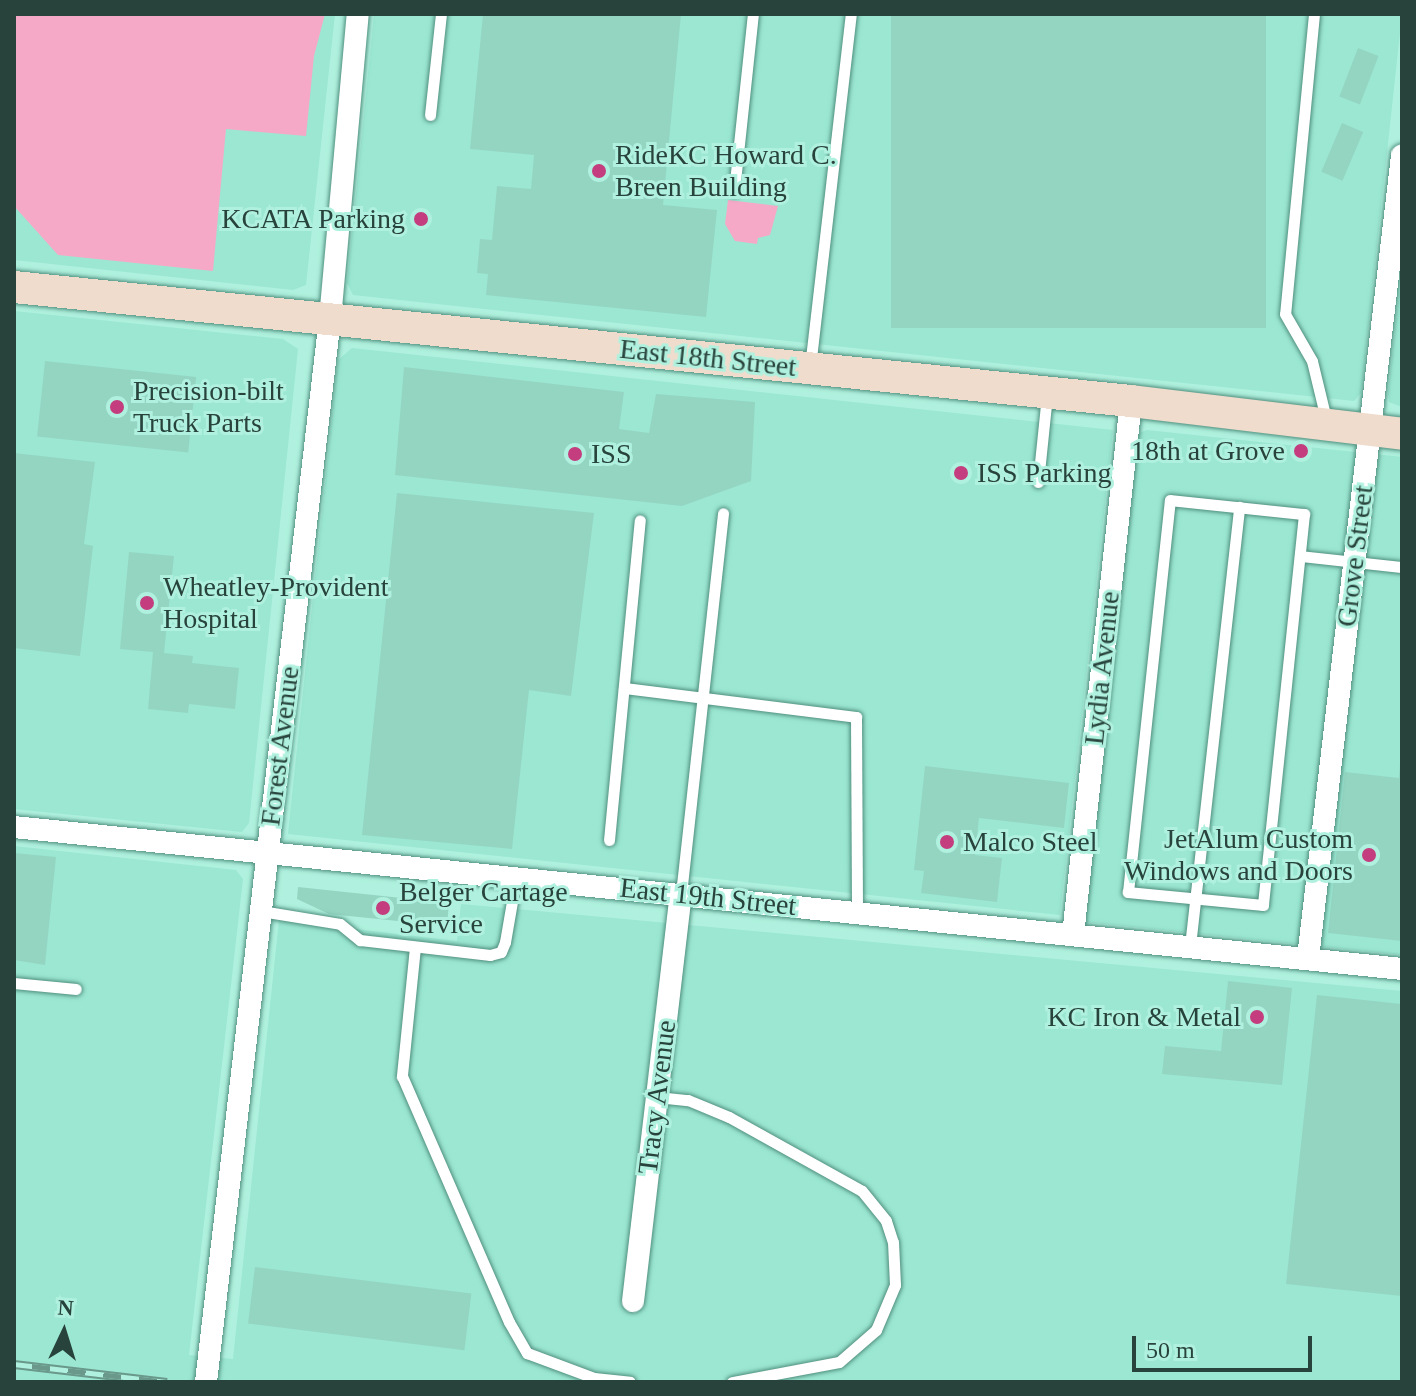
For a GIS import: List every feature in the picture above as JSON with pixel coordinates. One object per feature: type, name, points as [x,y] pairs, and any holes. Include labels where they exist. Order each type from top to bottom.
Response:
[{"type":"main road","name":"East 18th Street","points":[[14,287],[1047,392],[1402,434]]},
{"type":"street","name":"Forest Avenue","points":[[206,1382],[330,319],[358,14]]},
{"type":"street","name":"Grove Street","points":[[1308,958],[1402,155]]},
{"type":"street","name":"Lydia Avenue","points":[[1073,935],[1131,401]]},
{"type":"street","name":"East 19th Street","points":[[14,827],[1402,969]]},
{"type":"street","name":"Tracy Avenue","points":[[633,1301],[681,894]]},
{"type":"lane","points":[[430,115],[441,14]]},
{"type":"lane","points":[[734,191],[753,14]]},
{"type":"lane","points":[[810,368],[851,14]]},
{"type":"lane","points":[[1314,14],[1285,314],[1312,361],[1328,425]]},
{"type":"lane","points":[[1038,482],[1047,392]]},
{"type":"lane","points":[[1170,500],[1239,507],[1304,514],[1263,905],[1128,892],[1170,500]]},
{"type":"lane","points":[[1190,946],[1239,507]]},
{"type":"lane","points":[[681,894],[723,513]]},
{"type":"lane","points":[[609,840],[640,520]]},
{"type":"lane","points":[[1300,556],[1402,567]]},
{"type":"lane","points":[[624,688],[856,717],[857,912]]},
{"type":"lane","points":[[261,911],[340,924],[360,940],[501,952],[516,878]]},
{"type":"lane","points":[[415,947],[402,1076],[509,1322],[527,1353],[594,1378],[630,1382]]},
{"type":"lane","points":[[14,983],[76,989]]},
{"type":"lane","points":[[657,1097],[688,1100],[729,1117],[862,1191],[886,1221],[893,1242],[895,1285],[876,1330],[867,1338],[839,1362],[732,1382]]},
{"type":"shaded area","points":[[14,14],[335,14],[306,285],[293,290],[14,260]]},
{"type":"shaded area","points":[[14,14],[325,14],[314,56],[306,136],[226,129],[213,271],[58,255],[14,206]]},
{"type":"shaded area","points":[[374,14],[1402,14],[1361,393],[1354,401],[353,295],[347,283]]},
{"type":"shaded area","points":[[728,200],[778,206],[770,235],[758,238],[757,244],[735,241],[725,224]]},
{"type":"shaded area","points":[[1402,268],[1402,407],[1389,402],[1388,394]]},
{"type":"shaded area","points":[[14,311],[283,339],[298,349],[249,823],[242,832],[14,809]]},
{"type":"shaded area","points":[[352,348],[1113,430],[1060,915],[288,834],[338,360]]},
{"type":"shaded area","points":[[1147,430],[1402,457],[1402,955],[1085,922],[1134,435]]},
{"type":"shaded area","points":[[14,846],[236,870],[243,879],[189,1355],[233,1359],[279,920],[457,941],[461,904],[1402,991],[1402,1382],[14,1382]]},
{"type":"building","name":"RideKC Howard C. Breen Building","points":[[483,14],[681,14],[663,205],[717,210],[706,317],[486,295],[488,274],[477,273],[480,239],[492,240],[497,186],[531,189],[534,155],[470,149]]},
{"type":"building","points":[[891,14],[1266,14],[1266,328],[891,328]]},
{"type":"building","points":[[1358,48],[1379,56],[1360,104],[1339,97]]},
{"type":"building","points":[[1342,123],[1363,132],[1342,181],[1321,172]]},
{"type":"building","name":"Precision-bilt Truck Parts","points":[[45,361],[196,377],[188,452],[37,437]]},
{"type":"building","name":"ISS","points":[[404,367],[624,392],[619,429],[649,433],[656,394],[755,402],[751,481],[682,506],[395,475]]},
{"type":"building","points":[[14,453],[95,462],[84,544],[93,546],[80,656],[14,648]]},
{"type":"building","points":[[397,493],[594,513],[571,696],[529,690],[512,849],[362,835]]},
{"type":"building","name":"Wheatley-Provident Hospital","points":[[129,552],[174,556],[164,653],[193,656],[192,663],[239,668],[235,709],[189,704],[188,713],[148,709],[153,652],[120,649]]},
{"type":"building","name":"JetAlum Custom Windows and Doors","points":[[1400,764],[1402,941],[1328,933],[1345,772],[1399,778]]},
{"type":"building","name":"Malco Steel","points":[[925,766],[1069,783],[1064,828],[979,818],[975,855],[1002,858],[997,902],[921,893],[924,871],[914,870]]},
{"type":"building","points":[[14,853],[56,857],[45,965],[14,960]]},
{"type":"building","name":"Belger Cartage Service","points":[[298,887],[449,903],[447,926],[329,914],[297,899]]},
{"type":"building","name":"KC Iron & Metal","points":[[1228,981],[1292,988],[1282,1085],[1162,1074],[1165,1046],[1221,1051]]},
{"type":"building","points":[[1317,995],[1402,1004],[1402,1296],[1286,1284]]},
{"type":"building","points":[[255,1267],[471,1294],[464,1350],[248,1324]]},
{"type":"railway","points":[[14,1364],[167,1382]]},
{"type":"place","name":"RideKC Howard C. Breen Building","points":[[599,171]]},
{"type":"place","name":"KCATA Parking","points":[[421,219]]},
{"type":"place","name":"Precision-bilt Truck Parts","points":[[117,407]]},
{"type":"place","name":"18th at Grove","points":[[1301,451]]},
{"type":"place","name":"ISS","points":[[575,454]]},
{"type":"place","name":"ISS Parking","points":[[961,473]]},
{"type":"place","name":"Wheatley-Provident Hospital","points":[[147,603]]},
{"type":"place","name":"Malco Steel","points":[[947,842]]},
{"type":"place","name":"JetAlum Custom Windows and Doors","points":[[1369,855]]},
{"type":"place","name":"Belger Cartage Service","points":[[383,908]]},
{"type":"place","name":"KC Iron & Metal","points":[[1257,1017]]}]
